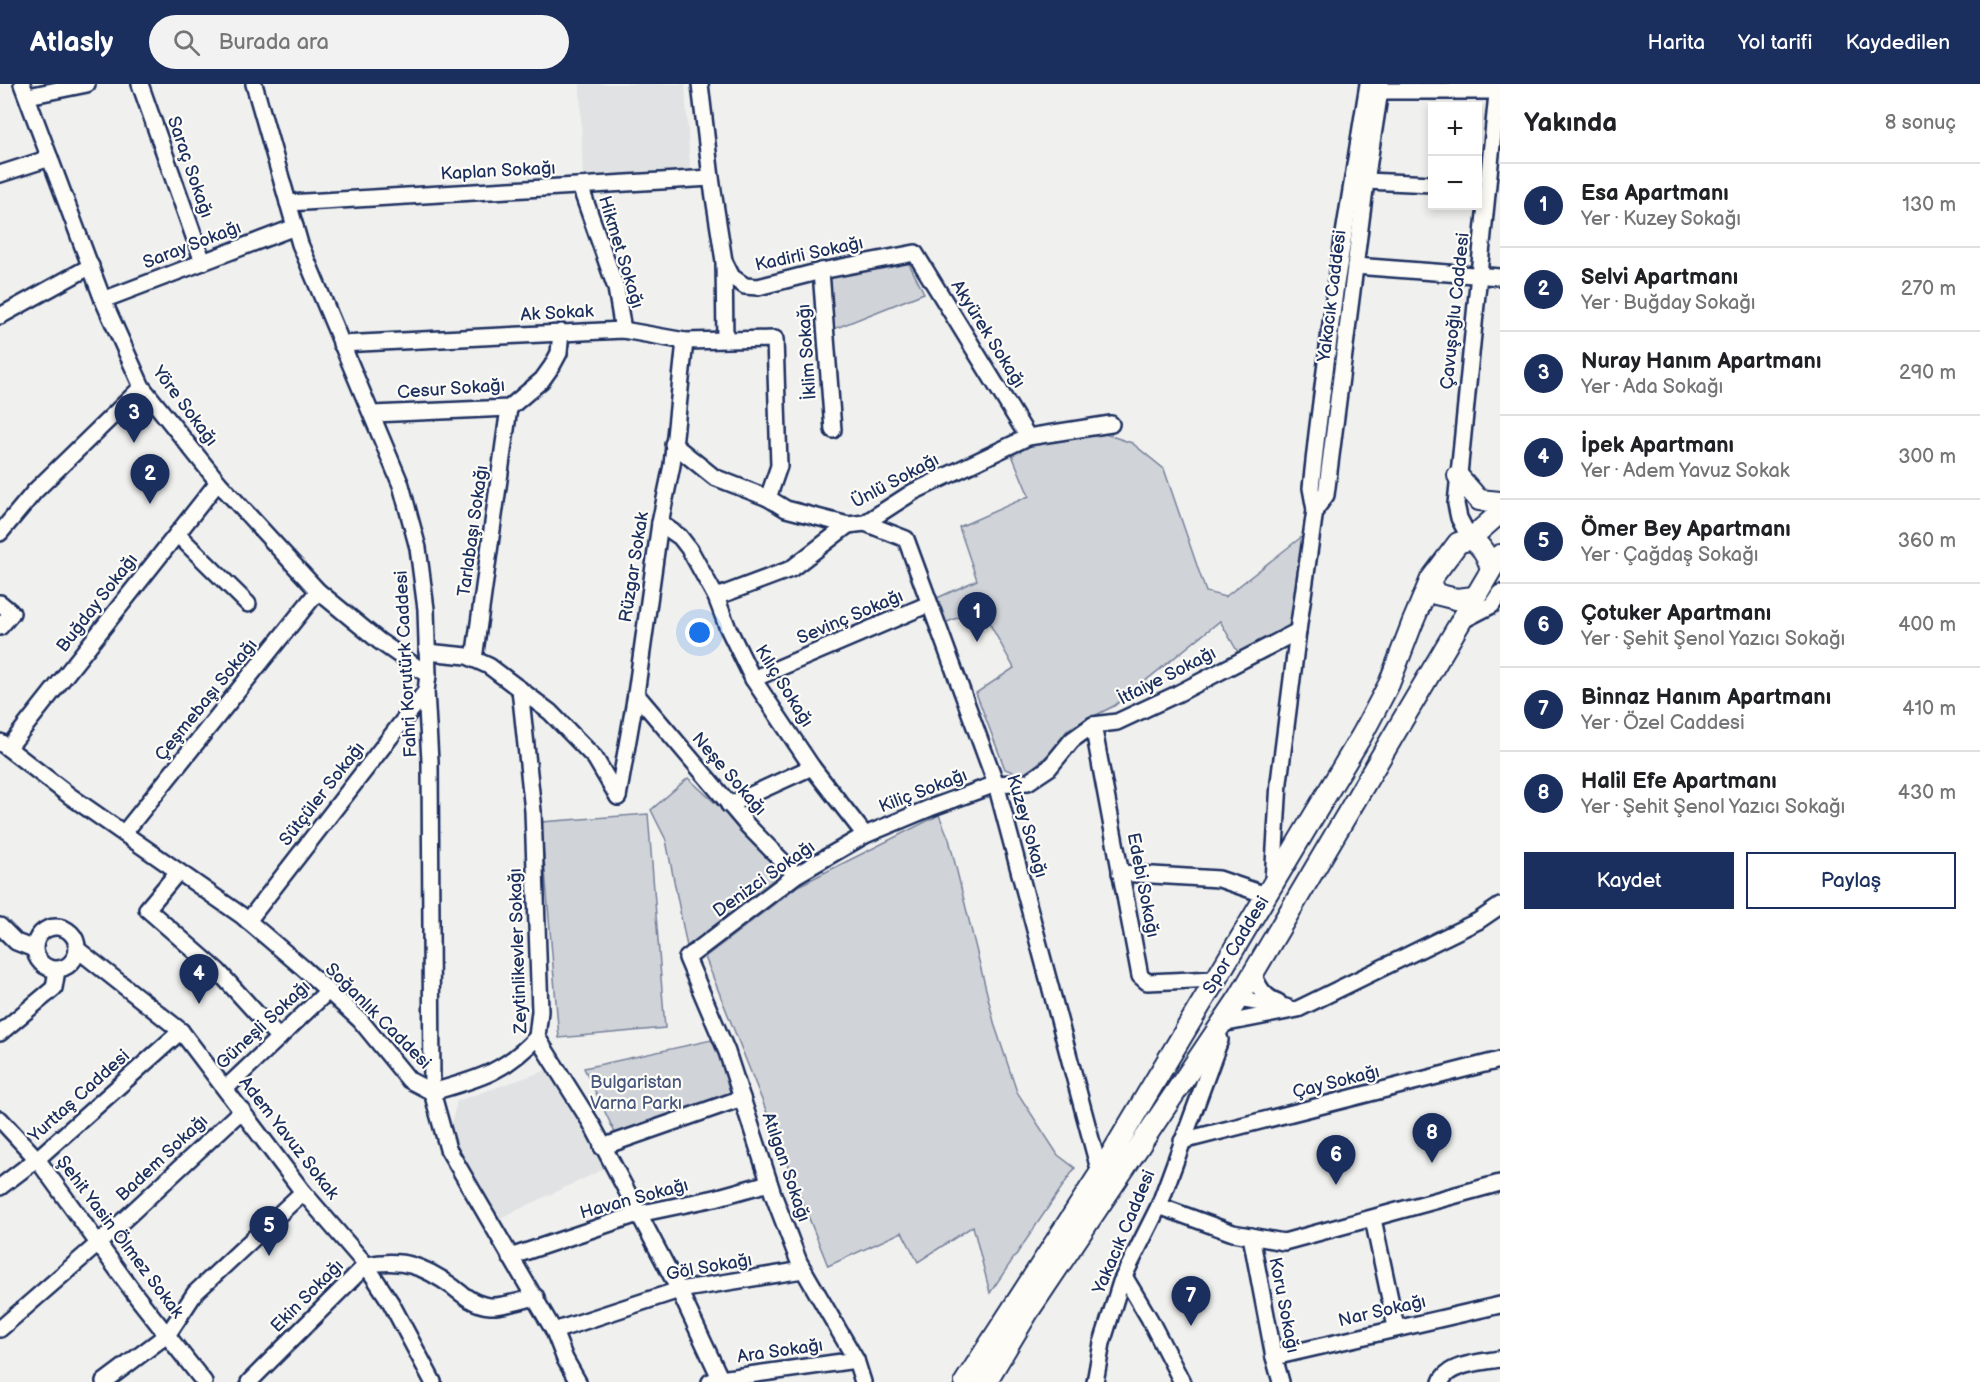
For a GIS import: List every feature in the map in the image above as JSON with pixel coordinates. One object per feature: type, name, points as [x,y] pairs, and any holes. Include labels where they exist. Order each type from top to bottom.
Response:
[{"type":"main road","points":[[1458,476],[1479,500],[1500,502]]},
{"type":"main road","name":"Spor Caddesi","points":[[974,1378],[1100,1173],[1362,735],[1389,684],[1430,583],[1458,543],[1470,539],[1500,513]]},
{"type":"main road","points":[[1470,539],[1479,543],[1488,558],[1495,562]]},
{"type":"main road","name":"Spor Caddesi","points":[[974,1378],[1028,1312],[1220,1028],[1495,562]]},
{"type":"main road","points":[[1430,583],[1436,594],[1444,597],[1456,599],[1474,597]]},
{"type":"main road","points":[[1216,979],[1226,994],[1238,999]]},
{"type":"main road","points":[[955,1382],[974,1378]]},
{"type":"street","points":[[25,90],[87,84]]},
{"type":"street","name":"Saraç Sokağı","points":[[140,84],[203,262]]},
{"type":"street","name":"Fahri Korutürk Caddesi","points":[[254,84],[295,227],[341,344],[373,414],[401,485],[418,548],[426,609],[428,675],[426,691],[430,772],[432,1092]]},
{"type":"street","points":[[700,84],[724,261],[725,340]]},
{"type":"street","points":[[1376,86],[1498,88]]},
{"type":"street","name":"Yakacık Caddesi","points":[[1315,510],[1326,495],[1376,86]]},
{"type":"street","name":"Yakacık Caddesi","points":[[1270,888],[1279,782],[1315,510],[1311,488],[1336,284],[1376,86]]},
{"type":"street","name":"Çavuşoğlu Caddesi","points":[[1470,539],[1459,518],[1456,504],[1498,88]]},
{"type":"street","name":"Yöre Sokağı","points":[[25,90],[104,300],[142,387],[218,482],[318,591],[379,641],[428,675]]},
{"type":"street","points":[[0,174],[50,158]]},
{"type":"street","name":"Kaplan Sokağı","points":[[288,203],[711,178]]},
{"type":"street","points":[[1366,181],[1428,184]]},
{"type":"street","name":"Hikmet Sokağı","points":[[580,186],[616,288],[623,330]]},
{"type":"street","name":"Saray Sokağı","points":[[104,300],[295,227]]},
{"type":"street","name":"Kadirli Sokağı","points":[[724,261],[732,277],[746,286],[758,287],[821,271],[915,253]]},
{"type":"street","name":"Akyürek Sokağı","points":[[915,253],[1028,436]]},
{"type":"street","points":[[0,316],[91,266]]},
{"type":"street","points":[[1355,266],[1500,277]]},
{"type":"street","name":"İklim Sokağı","points":[[821,271],[833,430]]},
{"type":"street","name":"Ak Sokak","points":[[341,344],[623,330],[685,341],[774,339],[779,466],[768,498]]},
{"type":"street","name":"Cesur Sokağı","points":[[373,414],[509,408],[542,380],[552,366],[559,353],[561,332]]},
{"type":"street","name":"Rüzgar Sokak","points":[[520,689],[550,712],[596,759],[618,798],[636,694],[660,523],[672,465],[685,341]]},
{"type":"street","points":[[0,533],[35,491],[142,387]]},
{"type":"street","name":"Tarlabaşı Sokağı","points":[[474,659],[509,408]]},
{"type":"street","name":"Ünlü Sokağı","points":[[673,444],[714,477],[768,498],[786,508],[848,525],[865,523],[913,492],[1028,436],[1111,424]]},
{"type":"street","name":"Buğday Sokağı","points":[[4,745],[218,482]]},
{"type":"street","name":"Kılıç Sokağı","points":[[660,523],[680,537],[690,550],[716,597],[753,679],[813,767],[865,836]]},
{"type":"street","name":"Kuzey Sokağı","points":[[865,523],[906,539],[996,784],[1100,1173]]},
{"type":"street","points":[[716,597],[791,569],[848,525]]},
{"type":"street","points":[[177,534],[248,604]]},
{"type":"street","name":"Çeşmebaşı Sokağı","points":[[124,833],[318,591]]},
{"type":"street","points":[[1461,621],[1492,605],[1500,593]]},
{"type":"street","points":[[0,603],[12,613],[0,627]]},
{"type":"street","name":"Sevinç Sokağı","points":[[753,679],[929,604]]},
{"type":"street","name":"İtfaiye Sokağı","points":[[996,784],[1028,782],[1050,768],[1072,740],[1094,724],[1117,722],[1177,694],[1298,631]]},
{"type":"street","points":[[427,652],[467,656],[489,666],[520,689]]},
{"type":"street","name":"Zeytinlikevler Sokağı","points":[[520,689],[533,811],[540,1011],[537,1037],[591,1123],[602,1148],[679,1290],[717,1381]]},
{"type":"street","name":"Sütçüler Sokağı","points":[[248,921],[426,691]]},
{"type":"street","name":"Neşe Sokağı","points":[[636,694],[729,805],[795,875]]},
{"type":"street","name":"Edebi Sokağı","points":[[1094,724],[1140,976],[1147,982],[1216,979]]},
{"type":"street","name":"Soğanlık Caddesi","points":[[4,745],[70,796],[248,921],[360,1020],[409,1080],[432,1092],[448,1149],[555,1331],[565,1359],[578,1382]]},
{"type":"street","points":[[729,805],[813,767]]},
{"type":"street","name":"Kiliç Sokağı","points":[[865,836],[930,808],[996,784]]},
{"type":"street","name":"Denizci Sokağı","points":[[687,958],[795,875],[865,836]]},
{"type":"street","points":[[178,872],[147,909],[218,970],[279,1038]]},
{"type":"street","points":[[1120,873],[1219,879],[1270,888]]},
{"type":"street","points":[[1220,1028],[1298,1009],[1499,910]]},
{"type":"street","points":[[0,926],[16,942],[34,949],[44,966],[57,970],[69,965],[77,949]]},
{"type":"street","name":"Adem Yavuz Sokak","points":[[34,949],[38,936],[43,931],[56,927],[69,931],[77,942],[77,949],[181,1031],[303,1192],[366,1264],[391,1303],[433,1382]]},
{"type":"street","name":"Atılgan Sokağı","points":[[687,958],[727,1052],[769,1182],[803,1270],[856,1360],[863,1382]]},
{"type":"street","points":[[0,1033],[54,988],[57,970]]},
{"type":"street","points":[[1253,975],[1260,990],[1270,1000],[1298,1009]]},
{"type":"street","name":"Güneşli Sokağı","points":[[226,1088],[328,991]]},
{"type":"street","points":[[1238,999],[1298,1009]]},
{"type":"street","name":"Yakacık Caddesi","points":[[1095,1382],[1102,1343],[1124,1276],[1159,1206],[1220,1040],[1220,1028]]},
{"type":"street","name":"Yurttaş Caddesi","points":[[0,1187],[37,1159],[181,1031]]},
{"type":"street","points":[[432,1092],[485,1077],[520,1056],[537,1037]]},
{"type":"street","name":"Çay Sokağı","points":[[1182,1141],[1500,1060]]},
{"type":"street","points":[[602,1148],[742,1098]]},
{"type":"street","name":"Badem Sokağı","points":[[0,1329],[99,1243],[242,1110]]},
{"type":"street","name":"Şehit Yasin Ölmez Sokak","points":[[0,1119],[37,1159],[137,1297],[204,1382]]},
{"type":"street","name":"Havan Sokağı","points":[[510,1257],[638,1215],[715,1198],[769,1182]]},
{"type":"street","points":[[1159,1206],[1233,1233],[1284,1242],[1500,1184]]},
{"type":"street","points":[[104,1382],[168,1334],[195,1293],[303,1192]]},
{"type":"street","points":[[1373,1219],[1396,1328]]},
{"type":"street","name":"Koru Sokağı","points":[[1251,1236],[1274,1358],[1281,1382]]},
{"type":"street","name":"Ekin Sokağı","points":[[249,1382],[366,1264],[384,1261],[406,1262],[426,1270],[470,1300],[491,1306],[536,1297]]},
{"type":"street","name":"Göl Sokağı","points":[[555,1331],[679,1290],[803,1270]]},
{"type":"street","points":[[1124,1276],[1182,1382]]},
{"type":"street","name":"Nar Sokağı","points":[[1274,1358],[1500,1305]]},
{"type":"street","name":"Soğanlık Caddesi","points":[[565,1359],[565,1382]]},
{"type":"street","points":[[1441,1382],[1445,1374],[1453,1369],[1500,1359]]},
{"type":"street","name":"Ara Sokağı","points":[[717,1381],[856,1360]]},
{"type":"shaded area","points":[[580,84],[685,84],[690,169],[583,181]]},
{"type":"shaded area","points":[[553,1068],[608,1167],[494,1221],[449,1134],[457,1101]]},
{"type":"green space","points":[[908,262],[924,293],[829,331],[822,279]]},
{"type":"green space","points":[[1105,434],[1132,443],[1164,469],[1206,592],[1225,597],[1309,531],[1288,630],[1240,656],[1220,621],[1114,706],[1068,729],[1049,754],[1023,776],[1005,769],[976,693],[1014,668],[981,608],[945,623],[935,599],[977,580],[959,527],[1029,496],[1012,455],[1036,443]]},
{"type":"green space","points":[[688,778],[739,825],[783,872],[687,947],[666,840],[651,810]]},
{"type":"green space","points":[[648,814],[665,1028],[559,1038],[541,822]]},
{"type":"green space","points":[[939,815],[949,839],[995,1026],[1017,1092],[1058,1155],[1075,1168],[990,1293],[973,1226],[918,1262],[902,1232],[828,1266],[705,957],[798,886]]},
{"type":"green space","name":"Bulgaristan Varna Parkı","points":[[716,1039],[736,1092],[617,1137],[584,1068]]},
{"type":"place","name":"Nuray Hanım Apartmanı","points":[[134,443]]},
{"type":"place","name":"Selvi Apartmanı","points":[[150,504]]},
{"type":"place","name":"Esa Apartmanı","points":[[977,642]]},
{"type":"place","name":"İpek Apartmanı","points":[[199,1004]]},
{"type":"place","name":"Halil Efe Apartmanı","points":[[1432,1163]]},
{"type":"place","name":"Çotuker Apartmanı","points":[[1336,1185]]},
{"type":"place","name":"Ömer Bey Apartmanı","points":[[269,1256]]},
{"type":"place","name":"Binnaz Hanım Apartmanı","points":[[1191,1326]]}]
